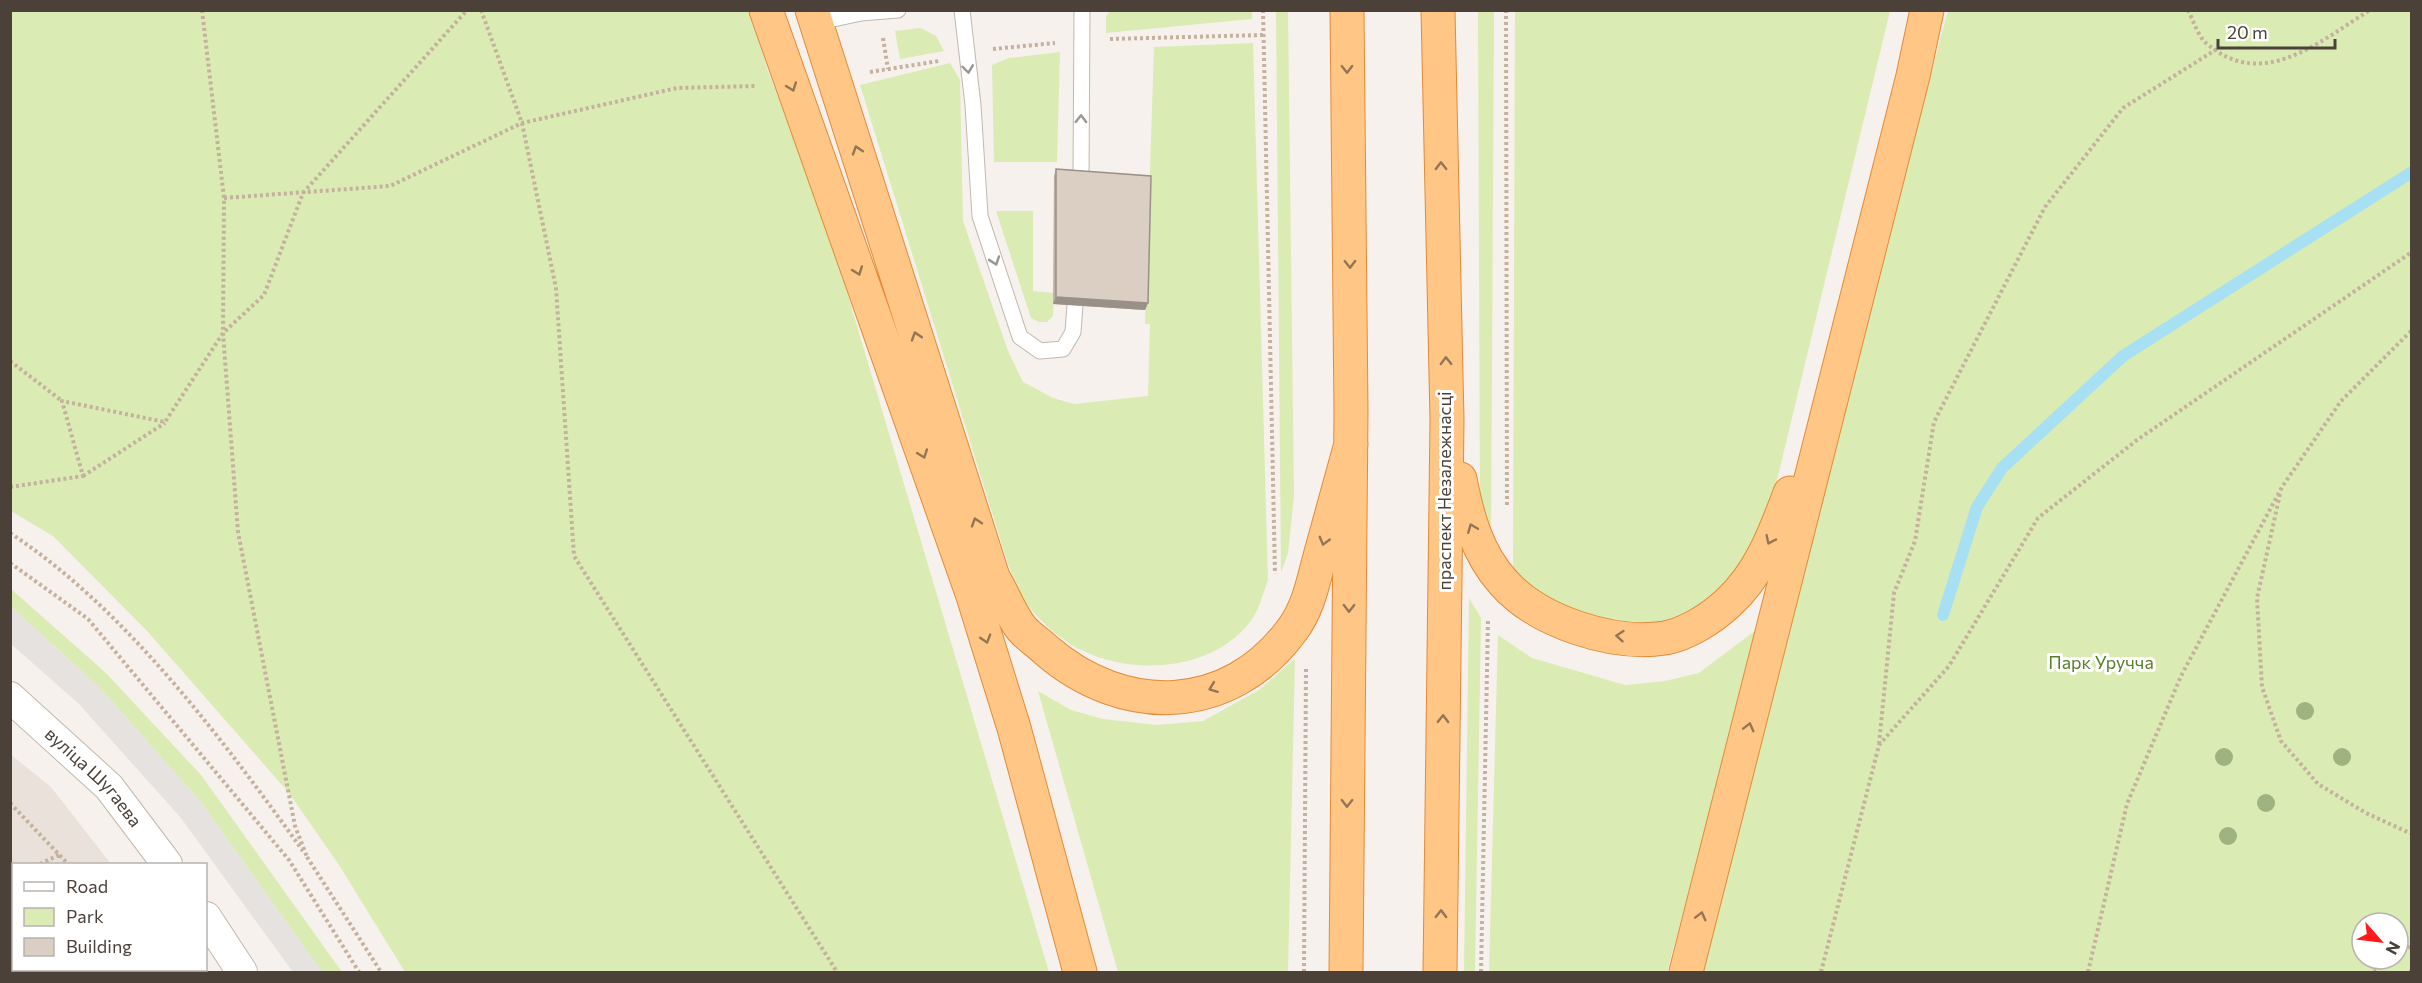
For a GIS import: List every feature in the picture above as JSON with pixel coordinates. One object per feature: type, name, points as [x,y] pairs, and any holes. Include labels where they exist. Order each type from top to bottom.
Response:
[{"type":"highway","points":[[1346,972],[1351,444],[1347,10]]},
{"type":"highway","name":"праспект Незалежнасці","points":[[1438,10],[1447,420],[1440,972]]},
{"type":"highway","points":[[1686,972],[1777,618],[1927,10]]},
{"type":"highway","points":[[1912,76],[1934,10]]},
{"type":"highway","points":[[1080,972],[1014,728],[973,596],[770,21],[813,16],[993,577],[1022,629],[1076,673],[1105,688],[1142,698],[1174,699],[1207,691],[1237,678],[1262,661],[1292,631],[1307,606],[1351,444]]},
{"type":"highway","points":[[1447,420],[1469,525],[1503,582],[1529,607],[1595,634],[1666,638],[1702,623],[1728,603],[1754,576],[1778,523],[1832,388]]},
{"type":"street","name":"вуліца Шугаева","points":[[10,697],[109,787],[166,863]]},
{"type":"street","points":[[207,919],[242,972]]},
{"type":"lane","points":[[813,16],[898,10]]},
{"type":"lane","points":[[962,10],[980,216],[1020,336],[1040,351],[1063,349],[1073,332],[1075,305]]},
{"type":"lane","points":[[1081,177],[1082,10]]},
{"type":"path","points":[[202,10],[224,198],[223,333],[238,532],[295,826],[307,856]]},
{"type":"path","points":[[10,487],[83,476],[165,422],[223,333],[264,295],[303,193],[467,10]]},
{"type":"path","points":[[481,10],[522,123],[556,288],[574,556],[837,972]]},
{"type":"path","points":[[1263,10],[1275,574],[1308,674],[1304,972]]},
{"type":"path","points":[[2188,10],[2205,42],[2245,65],[2281,62],[2370,10]]},
{"type":"path","points":[[1212,36],[1263,35]]},
{"type":"path","points":[[1821,972],[1879,745],[1894,592],[1915,540],[1934,422],[2045,207],[2122,108],[2217,49]]},
{"type":"path","points":[[834,80],[967,57]]},
{"type":"path","points":[[224,198],[390,186],[522,123],[677,88],[792,86]]},
{"type":"path","points":[[1879,745],[1949,666],[2038,518],[2137,440],[2412,252]]},
{"type":"path","points":[[2088,972],[2127,804],[2181,676],[2282,487],[2342,401],[2412,330]]},
{"type":"path","points":[[10,361],[62,401],[165,422]]},
{"type":"path","points":[[62,401],[83,476]]},
{"type":"path","points":[[2282,487],[2257,598],[2262,687],[2281,741],[2319,784],[2366,813],[2412,834]]},
{"type":"path","points":[[10,533],[99,603],[223,742],[307,856],[381,972]]},
{"type":"path","points":[[10,563],[88,619],[289,860],[360,972]]},
{"type":"path","points":[[10,803],[67,863]]},
{"type":"path","points":[[42,863],[61,854]]},
{"type":"shaded area","points":[[11,607],[98,686],[200,801],[322,972],[293,972],[181,818],[79,704],[11,644]]},
{"type":"shaded area","points":[[10,754],[51,787],[110,863],[12,863],[12,971],[185,972],[11,972]]},
{"type":"green space","points":[[1111,10],[1252,11],[1252,19],[1106,33],[1106,16]]},
{"type":"green space","points":[[10,11],[749,11],[768,71],[827,225],[1049,972],[405,972],[339,865],[289,793],[148,632],[53,536],[11,511]]},
{"type":"green space","points":[[1276,11],[1288,11],[1294,496],[1288,553],[1281,573]]},
{"type":"green space","points":[[1478,11],[1494,11],[1491,545],[1480,512]]},
{"type":"green space","points":[[1515,11],[1890,11],[1771,505],[1753,551],[1709,600],[1677,617],[1647,625],[1620,626],[1556,606],[1513,570]]},
{"type":"green space","name":"Парк Уручча","points":[[1948,11],[2411,11],[2411,972],[1702,972],[1801,588],[1878,264]]},
{"type":"green space","points":[[921,28],[936,36],[944,51],[900,59],[895,31]]},
{"type":"green space","points":[[1253,43],[1268,580],[1253,618],[1234,638],[1215,651],[1171,664],[1124,663],[1102,658],[1067,642],[1039,618],[1019,592],[1008,564],[860,85],[950,63],[960,80],[963,221],[1008,351],[1023,382],[1053,398],[1074,404],[1148,396],[1150,324],[1145,324],[1154,47]]},
{"type":"green space","points":[[1060,52],[1057,162],[994,162],[992,65],[1009,58]]},
{"type":"green space","points":[[996,211],[1033,211],[1033,291],[1054,293],[1053,316],[1047,322],[1039,322],[1031,318]]},
{"type":"green space","points":[[11,589],[106,673],[201,775],[342,972],[322,972],[200,801],[98,686],[11,607]]},
{"type":"green space","points":[[1469,598],[1481,618],[1475,972],[1464,972]]},
{"type":"green space","points":[[1760,627],[1667,972],[1489,972],[1498,635],[1532,658],[1625,685],[1665,681],[1699,673]]},
{"type":"green space","points":[[1295,659],[1288,972],[1118,972],[1038,691],[1071,710],[1103,719],[1157,725],[1203,721],[1259,690]]},
{"type":"building","points":[[1056,169],[1151,176],[1148,303],[1056,297]]},
{"type":"building","points":[[10,965],[12,971],[26,972],[10,972]]},
{"type":"waterway","points":[[1943,615],[1977,507],[2002,468],[2123,356],[2412,172]]}]
